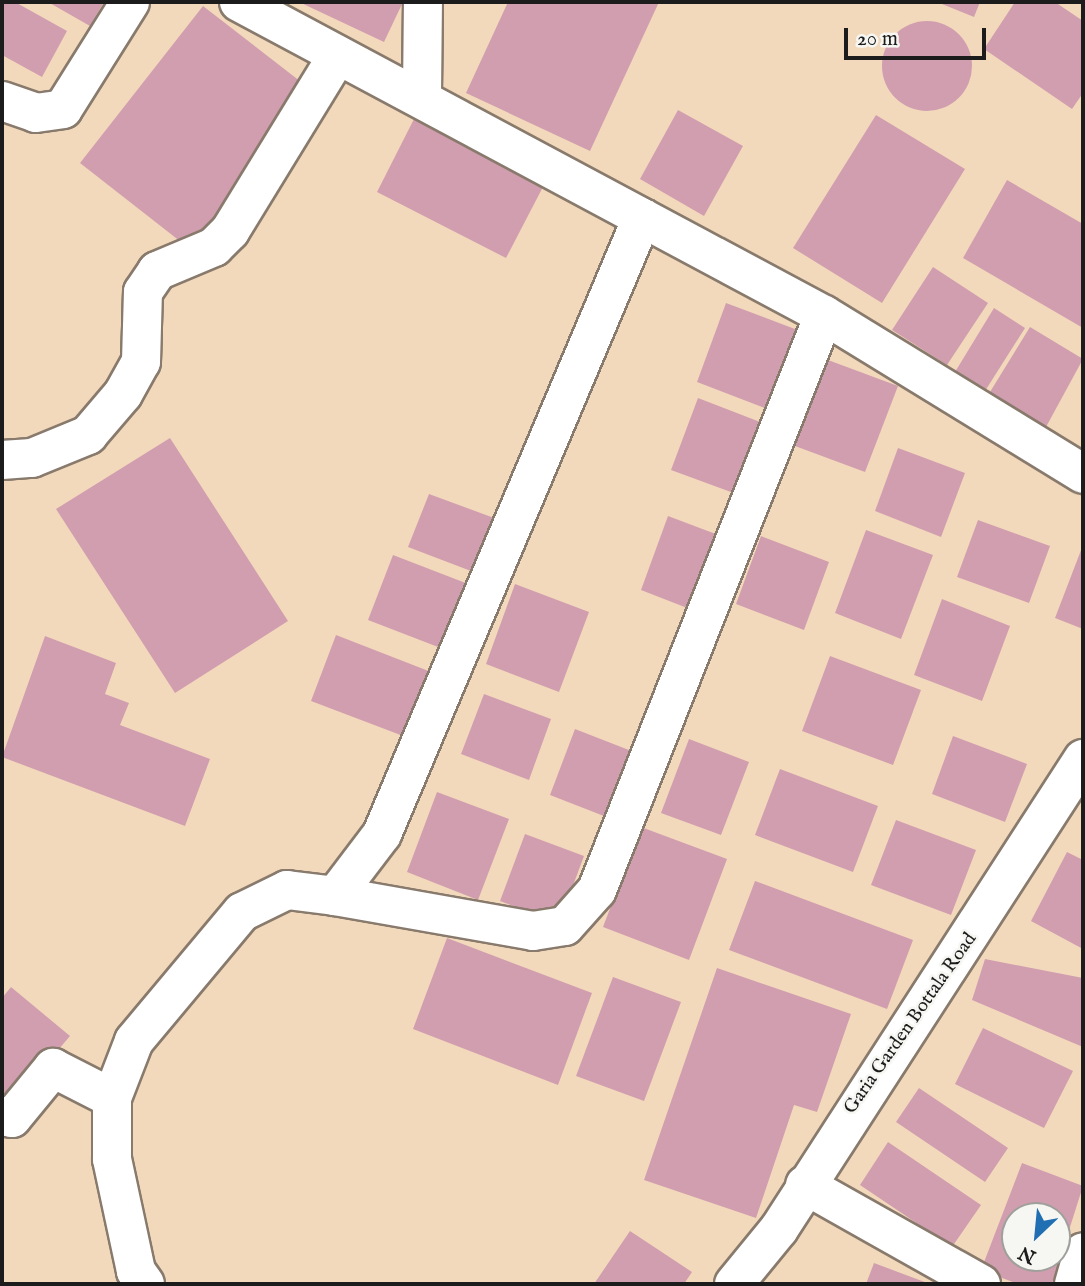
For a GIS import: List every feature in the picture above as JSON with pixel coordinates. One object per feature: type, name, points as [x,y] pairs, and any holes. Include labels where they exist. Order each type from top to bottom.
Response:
[{"type":"street","points":[[2,101],[36,113],[63,109],[130,2]]},
{"type":"street","points":[[239,2],[338,55],[422,94],[642,218],[824,315],[1083,474]]},
{"type":"street","points":[[422,94],[423,2]]},
{"type":"street","points":[[2,460],[32,458],[88,435],[123,394],[141,362],[143,292],[158,271],[214,247],[230,231],[338,55]]},
{"type":"street","points":[[335,896],[382,834],[642,218]]},
{"type":"street","points":[[145,1284],[136,1271],[113,1159],[112,1098],[134,1041],[242,912],[287,890],[335,896],[533,932],[565,926],[597,890],[824,315]]},
{"type":"street","name":"Garia Garden Bottala Road","points":[[734,1284],[805,1185],[1083,759]]},
{"type":"street","points":[[2,1116],[12,1118],[53,1068],[112,1098]]},
{"type":"street","points":[[805,1185],[981,1284]]},
{"type":"street","points":[[1074,1284],[1083,1252]]},
{"type":"building","points":[[2,2],[15,2],[67,31],[42,77],[2,55]]},
{"type":"building","points":[[48,2],[104,2],[90,26]]},
{"type":"building","points":[[299,2],[403,2],[384,42]]},
{"type":"building","points":[[508,2],[659,2],[590,151],[466,93]]},
{"type":"building","points":[[937,2],[980,2],[974,17]]},
{"type":"building","points":[[1015,2],[1055,2],[1083,21],[1083,93],[1072,109],[984,49]]},
{"type":"building","points":[[203,6],[314,92],[190,249],[80,163]]},
{"type":"building","points":[[927,21],[944,24],[959,34],[969,49],[972,66],[969,83],[959,98],[944,108],[927,111],[910,108],[895,98],[885,83],[882,66],[885,49],[895,34],[910,24]]},
{"type":"building","points":[[678,110],[743,146],[704,216],[640,179]]},
{"type":"building","points":[[876,115],[965,169],[882,303],[793,248]]},
{"type":"building","points":[[415,117],[545,183],[506,258],[377,192]]},
{"type":"building","points":[[1007,180],[1083,224],[1083,328],[963,258]]},
{"type":"building","points":[[933,267],[988,303],[947,365],[892,330]]},
{"type":"building","points":[[726,303],[808,334],[778,413],[697,382]]},
{"type":"building","points":[[994,308],[1025,328],[985,391],[955,372]]},
{"type":"building","points":[[1030,327],[1083,359],[1046,427],[990,392]]},
{"type":"building","points":[[828,360],[898,386],[865,472],[795,446]]},
{"type":"building","points":[[698,398],[765,424],[739,495],[671,470]]},
{"type":"building","points":[[170,438],[288,621],[175,693],[56,509]]},
{"type":"building","points":[[898,448],[965,473],[941,537],[875,511]]},
{"type":"building","points":[[429,494],[505,522],[484,576],[408,547]]},
{"type":"building","points":[[668,516],[729,539],[700,613],[641,590]]},
{"type":"building","points":[[978,520],[1050,546],[1029,603],[957,577]]},
{"type":"building","points":[[866,530],[933,555],[901,639],[835,613]]},
{"type":"building","points":[[761,536],[829,562],[804,630],[736,604]]},
{"type":"building","points":[[1083,545],[1083,629],[1055,618]]},
{"type":"building","points":[[393,555],[476,587],[451,652],[368,620]]},
{"type":"building","points":[[515,584],[589,612],[559,692],[486,664]]},
{"type":"building","points":[[942,599],[1010,626],[982,701],[914,675]]},
{"type":"building","points":[[336,635],[444,677],[419,742],[311,701]]},
{"type":"building","points":[[45,636],[116,663],[105,694],[129,703],[120,725],[210,759],[185,826],[2,757]]},
{"type":"building","points":[[830,656],[921,690],[893,765],[802,731]]},
{"type":"building","points":[[484,694],[551,719],[529,780],[461,754]]},
{"type":"building","points":[[575,729],[634,752],[609,818],[550,795]]},
{"type":"building","points":[[953,736],[1027,764],[1005,822],[932,794]]},
{"type":"building","points":[[689,739],[749,762],[721,835],[661,813]]},
{"type":"building","points":[[780,769],[878,806],[853,872],[755,835]]},
{"type":"building","points":[[437,792],[509,819],[478,900],[407,872]]},
{"type":"building","points":[[896,820],[976,850],[951,915],[871,885]]},
{"type":"building","points":[[641,827],[727,859],[689,960],[603,927]]},
{"type":"building","points":[[525,834],[584,856],[559,923],[500,901]]},
{"type":"building","points":[[1067,852],[1083,860],[1083,949],[1031,921]]},
{"type":"building","points":[[755,881],[913,940],[887,1009],[729,950]]},
{"type":"building","points":[[447,938],[592,993],[558,1085],[413,1029]]},
{"type":"building","points":[[985,959],[1083,978],[1083,1047],[972,1000]]},
{"type":"building","points":[[717,968],[851,1014],[817,1112],[794,1105],[756,1218],[644,1180]]},
{"type":"building","points":[[613,977],[681,1002],[644,1101],[576,1076]]},
{"type":"building","points":[[11,987],[70,1036],[8,1109],[2,1104],[2,998]]},
{"type":"building","points":[[983,1028],[1073,1071],[1044,1128],[955,1084]]},
{"type":"building","points":[[919,1088],[1008,1148],[985,1182],[896,1122]]},
{"type":"building","points":[[888,1142],[981,1205],[952,1247],[860,1185]]},
{"type":"building","points":[[1022,1163],[1083,1186],[1071,1224],[1071,1202],[1007,1202]]},
{"type":"building","points":[[1001,1218],[1001,1272],[1056,1272],[1052,1284],[1018,1284],[981,1270]]},
{"type":"building","points":[[630,1231],[692,1272],[684,1284],[594,1284]]},
{"type":"building","points":[[874,1263],[930,1284],[866,1284]]}]
